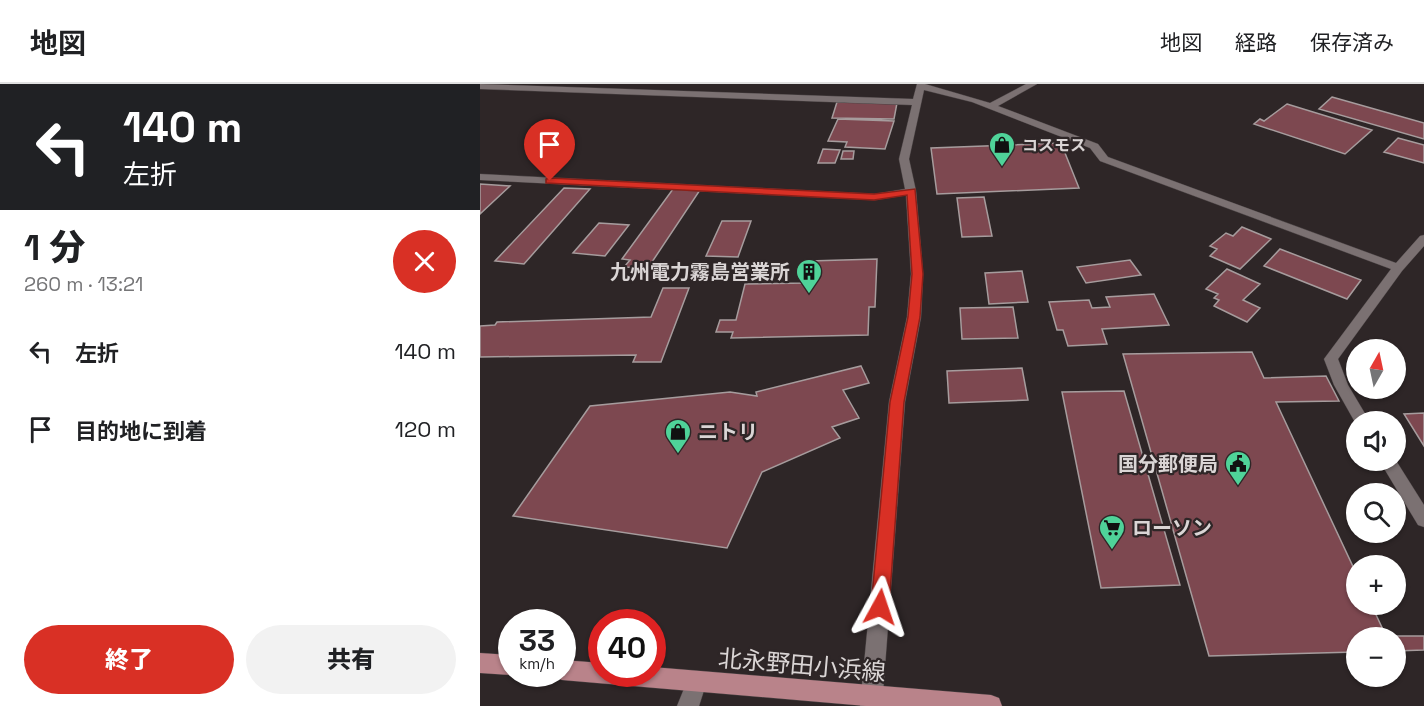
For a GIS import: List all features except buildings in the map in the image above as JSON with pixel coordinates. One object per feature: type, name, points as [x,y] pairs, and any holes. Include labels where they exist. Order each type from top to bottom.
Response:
[{"type":"main road","points":[[480,663],[498,664]]},
{"type":"main road","name":"北永野田小浜線","points":[[666,679],[872,701],[991,706]]},
{"type":"street","points":[[990,106],[1033,84]]},
{"type":"street","points":[[872,701],[897,402],[914,317],[917,274],[911,191],[904,159],[920,85],[990,106],[1094,146],[1104,159],[1398,268]]},
{"type":"street","points":[[480,86],[915,102]]},
{"type":"street","points":[[480,177],[874,197],[911,191]]},
{"type":"street","points":[[1356,411],[1341,385],[1331,359],[1398,268],[1424,239]]},
{"type":"street","points":[[1394,471],[1424,520]]},
{"type":"street","points":[[688,706],[697,681]]},
{"type":"place","name":"コスモス","points":[[1002,168]]},
{"type":"place","name":"九州電力霧島営業所","points":[[809,295]]},
{"type":"place","name":"ニトリ","points":[[678,455]]},
{"type":"place","name":"国分郵便局","points":[[1238,487]]},
{"type":"place","name":"ローソン","points":[[1112,551]]},
{"type":"route","points":[[550,181],[874,197],[911,191],[917,274],[914,317],[897,402],[880,607]]}]
